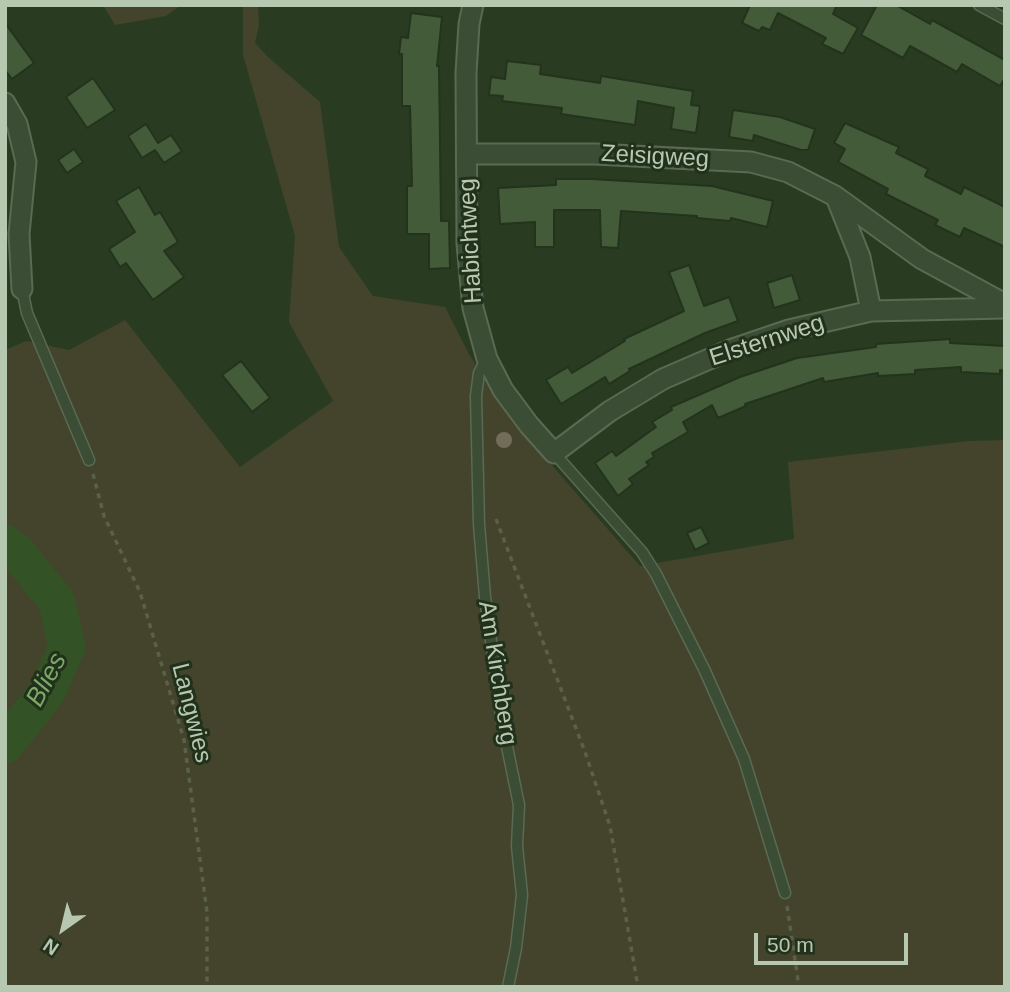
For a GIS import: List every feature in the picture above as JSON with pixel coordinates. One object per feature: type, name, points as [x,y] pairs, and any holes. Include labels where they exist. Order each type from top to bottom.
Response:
[{"type":"street","name":"Habichtweg","points":[[473,5],[468,24],[466,73],[467,244],[473,308],[487,359],[510,399],[554,453]]},
{"type":"street","points":[[5,103],[17,124],[26,162],[19,234],[22,289]]},
{"type":"street","name":"Zeisigweg","points":[[468,154],[595,154],[751,162],[788,172],[835,196],[922,259],[1005,306]]},
{"type":"street","points":[[835,196],[860,257],[871,311]]},
{"type":"street","name":"Elsternweg","points":[[554,453],[610,411],[663,379],[730,350],[789,330],[871,311],[1005,306]]},
{"type":"lane","points":[[979,5],[1005,19]]},
{"type":"lane","points":[[22,289],[27,313],[89,460]]},
{"type":"lane","name":"Am Kirchberg","points":[[487,359],[479,373],[476,396],[479,524],[485,597],[502,722],[520,805],[517,846],[522,895],[508,987]]},
{"type":"lane","points":[[554,453],[642,552],[656,574],[705,671],[744,759],[785,893]]},
{"type":"path","name":"Langwies","points":[[89,460],[104,516],[140,592],[184,740],[207,912],[207,987]]},
{"type":"path","points":[[495,516],[585,752],[610,826],[638,987]]},
{"type":"path","points":[[785,893],[799,987]]},
{"type":"green space","points":[[103,5],[181,5],[166,16],[115,25]]},
{"type":"green space","points":[[243,5],[258,5],[259,25],[255,43],[320,102],[339,247],[373,296],[445,307],[469,354],[498,399],[640,566],[794,539],[788,462],[969,441],[1005,440],[1005,987],[5,987],[5,350],[26,341],[69,350],[125,320],[240,467],[333,401],[289,322],[295,236],[243,55]]},
{"type":"building","points":[[750,5],[837,5],[833,14],[858,28],[843,54],[822,44],[826,38],[778,13],[770,30],[762,27],[759,31],[742,23]]},
{"type":"building","points":[[877,5],[896,5],[930,24],[932,20],[1005,60],[1005,78],[1000,86],[962,64],[957,72],[910,46],[903,58],[861,35]]},
{"type":"building","points":[[411,13],[442,17],[437,66],[441,221],[449,221],[450,268],[429,269],[429,234],[407,234],[407,186],[412,186],[410,106],[402,106],[402,54],[399,54],[401,37],[408,38]]},
{"type":"building","points":[[5,23],[34,63],[12,79],[5,70]]},
{"type":"building","points":[[507,61],[541,65],[540,74],[600,83],[601,76],[693,91],[691,105],[700,106],[696,133],[671,129],[674,108],[638,101],[635,125],[561,114],[562,108],[502,101],[503,96],[489,95],[491,77],[505,79]]},
{"type":"building","points":[[93,78],[115,110],[87,128],[66,97]]},
{"type":"building","points":[[733,110],[780,117],[815,129],[808,150],[754,135],[753,141],[729,137]]},
{"type":"building","points":[[845,123],[899,147],[896,153],[928,169],[925,176],[961,194],[964,187],[1005,207],[1005,247],[964,228],[960,237],[935,225],[938,220],[886,194],[888,189],[838,162],[845,149],[834,143]]},
{"type":"building","points":[[146,124],[158,143],[171,135],[182,151],[164,163],[155,150],[142,158],[128,136]]},
{"type":"building","points":[[74,149],[83,162],[67,173],[58,160]]},
{"type":"building","points":[[556,179],[712,186],[773,201],[767,227],[731,218],[730,221],[621,211],[618,248],[601,247],[600,210],[554,210],[554,247],[535,247],[535,222],[500,224],[498,188],[556,185]]},
{"type":"building","points":[[139,187],[155,215],[160,212],[178,242],[164,251],[184,277],[153,300],[126,263],[120,267],[109,249],[135,232],[116,201]]},
{"type":"building","points":[[689,265],[704,306],[729,297],[738,321],[705,333],[629,369],[630,371],[609,384],[605,377],[561,404],[546,380],[568,367],[572,373],[625,341],[624,339],[684,311],[669,272]]},
{"type":"building","points":[[792,275],[800,300],[774,308],[767,283]]},
{"type":"building","points":[[950,339],[950,343],[1005,346],[1005,371],[1000,370],[1000,374],[961,372],[961,367],[915,370],[915,374],[878,376],[878,373],[824,382],[823,378],[745,404],[746,406],[718,418],[712,405],[683,422],[688,432],[652,453],[654,457],[646,462],[649,465],[629,479],[633,484],[618,496],[595,463],[612,451],[616,456],[656,427],[652,422],[672,410],[671,407],[740,377],[797,358],[876,347],[876,344]]},
{"type":"building","points":[[241,361],[270,398],[252,412],[222,375]]},
{"type":"building","points":[[701,527],[709,543],[695,550],[687,533]]},
{"type":"waterway","name":"Blies","points":[[5,543],[17,552],[57,602],[67,647],[47,692],[5,745]]}]
